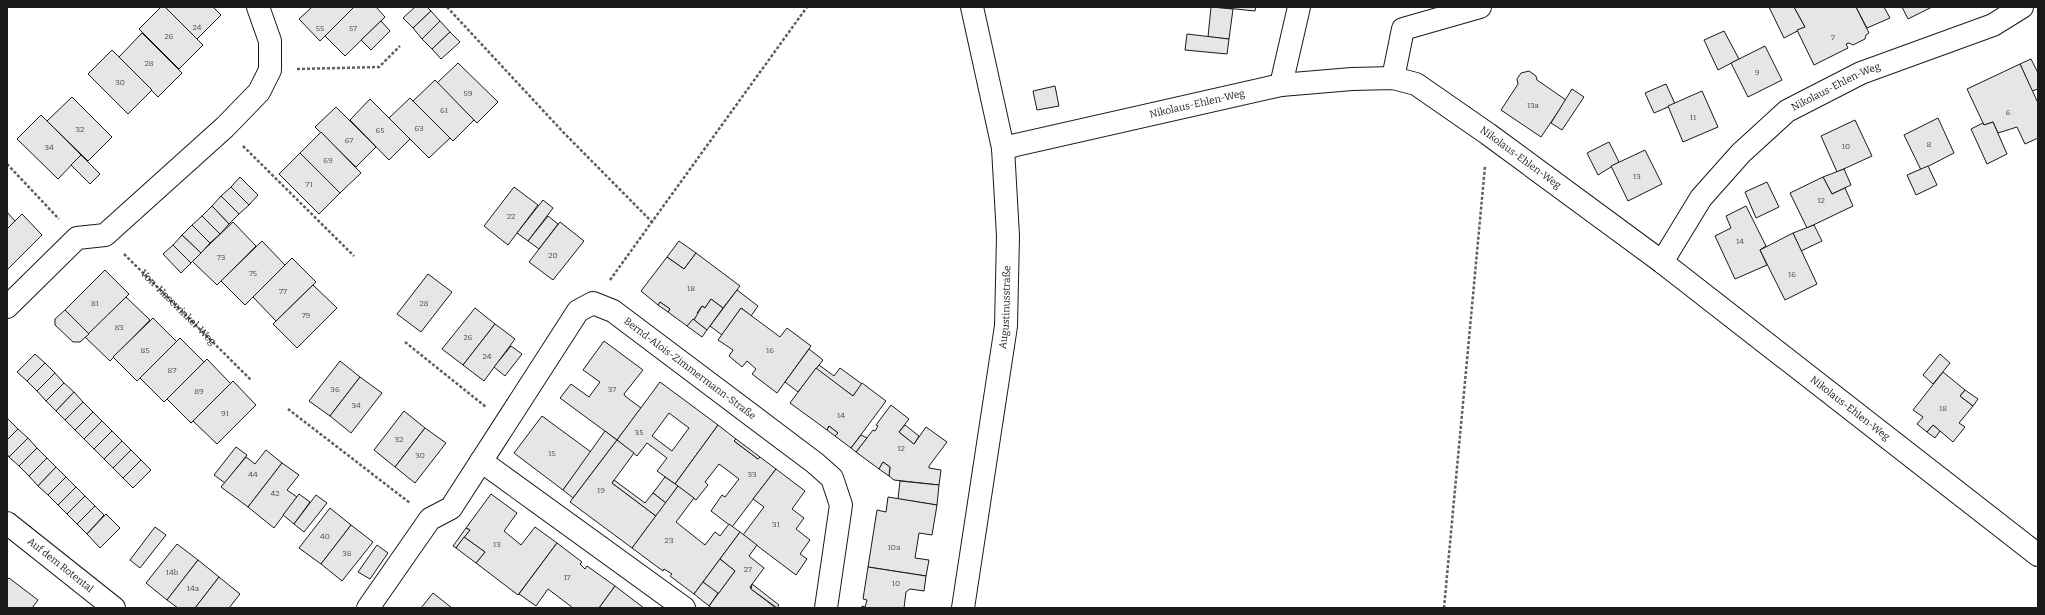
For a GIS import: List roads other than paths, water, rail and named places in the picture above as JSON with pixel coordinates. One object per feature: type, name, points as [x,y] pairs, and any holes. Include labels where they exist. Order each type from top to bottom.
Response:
[{"type":"street","points":[[7,307],[78,238],[105,235],[225,127],[259,92],[270,70],[270,41],[258,7]]},
{"type":"street","name":"Augustinusstraße","points":[[963,608],[1006,326],[1008,236],[1003,148],[972,7]]},
{"type":"street","points":[[1282,85],[1299,7]]},
{"type":"street","points":[[1393,78],[1403,29],[1480,7]]},
{"type":"street","name":"Nikolaus-Ehlen-Weg","points":[[1662,262],[1701,198],[1741,154],[1787,111],[1861,74],[1993,25],[2022,7]]},
{"type":"street","name":"Nikolaus-Ehlen-Weg","points":[[1003,148],[1282,85],[1352,78],[1393,78],[1416,84],[1488,134],[1662,262],[2038,555]]},
{"type":"street","name":"Bernd-Alois-Zimmermann-Straße","points":[[481,460],[578,311],[593,303],[613,311],[809,458],[832,478],[841,505],[826,608]]},
{"type":"street","points":[[368,608],[430,519],[451,508],[481,460],[684,608]]},
{"type":"street","name":"Auf dem Rotental","points":[[7,523],[114,608]]}]
